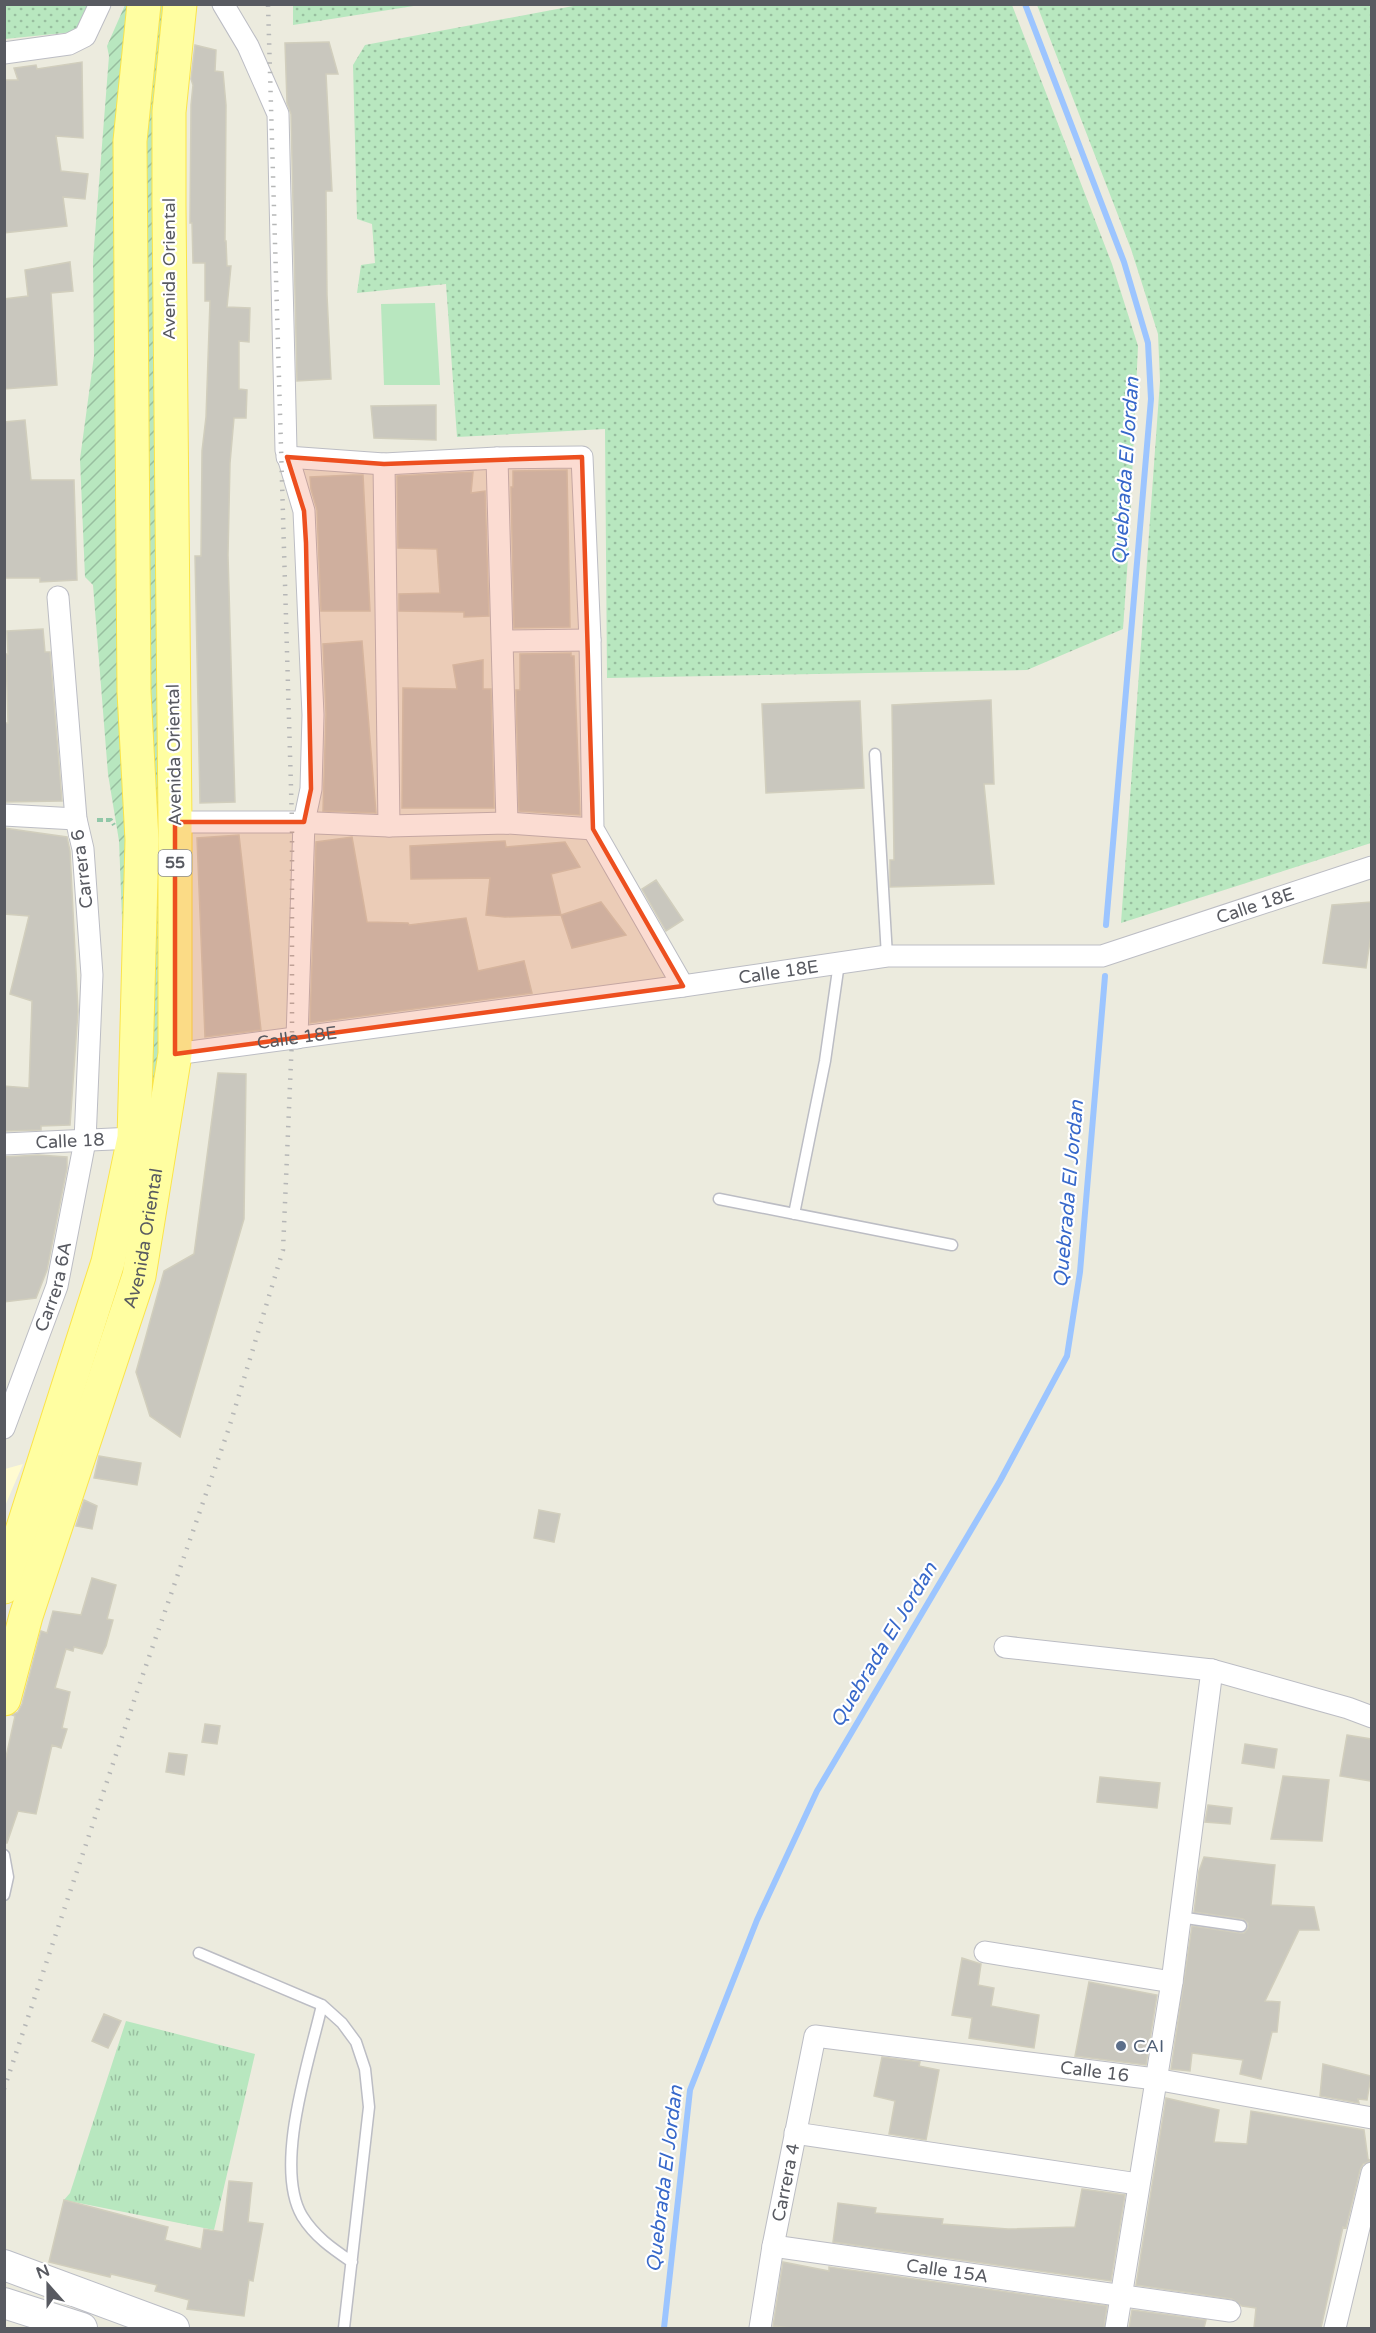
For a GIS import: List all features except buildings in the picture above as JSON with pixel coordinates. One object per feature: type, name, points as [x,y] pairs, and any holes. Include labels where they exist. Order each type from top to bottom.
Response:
[{"type":"main road","name":"Avenida Oriental","points":[[4,1587],[108,1262],[134,1138],[142,840],[134,692],[130,141],[144,4]]},
{"type":"main road","name":"Avenida Oriental","points":[[4,1699],[15,1612],[139,1276],[175,1054],[175,822],[168,206],[169,112],[180,4]]},
{"type":"main road","points":[[4,2265],[174,2328]]},
{"type":"main road","points":[[4,2303],[82,2328]]},
{"type":"street","points":[[4,53],[69,44],[85,36],[100,4]]},
{"type":"street","points":[[223,4],[248,46],[278,114],[287,457],[296,479],[304,511],[313,715],[311,789],[304,822],[297,1038]]},
{"type":"street","points":[[287,457],[384,464],[497,458],[582,457],[590,640],[593,829],[683,986]]},
{"type":"street","points":[[497,458],[507,823]]},
{"type":"street","points":[[384,464],[390,825]]},
{"type":"street","name":"Carrera 6","points":[[58,597],[76,819],[83,849],[92,975],[85,1141]]},
{"type":"street","points":[[503,641],[590,640]]},
{"type":"street","points":[[4,815],[76,819]]},
{"type":"street","points":[[175,822],[390,825],[507,823],[593,829]]},
{"type":"street","name":"Calle 18E","points":[[175,1054],[683,986],[887,956],[1102,956],[1371,867]]},
{"type":"street","name":"Calle 18","points":[[4,1144],[134,1138]]},
{"type":"street","name":"Carrera 6A","points":[[4,1428],[57,1286],[85,1141]]},
{"type":"street","points":[[1005,1647],[1212,1670],[1348,1708],[1371,1717]]},
{"type":"street","points":[[1116,2328],[1172,1982],[1212,1670]]},
{"type":"street","points":[[985,1952],[1172,1982]]},
{"type":"street","name":"Calle 16","points":[[815,2036],[1155,2079],[1371,2118]]},
{"type":"street","name":"Carrera 4","points":[[760,2328],[772,2246],[815,2036]]},
{"type":"street","points":[[795,2133],[1138,2184]]},
{"type":"street","points":[[1335,2328],[1371,2173]]},
{"type":"street","name":"Calle 15A","points":[[772,2246],[1230,2312]]},
{"type":"lane","points":[[875,754],[887,956]]},
{"type":"lane","points":[[794,1214],[825,1061],[839,963]]},
{"type":"lane","points":[[719,1199],[952,1245]]},
{"type":"lane","points":[[4,1855],[8,1867],[4,1895]]},
{"type":"lane","points":[[1179,1917],[1242,1926]]},
{"type":"lane","points":[[199,1953],[322,2005],[342,2023],[356,2042],[365,2068],[369,2107],[344,2328]]},
{"type":"lane","points":[[322,2005],[295,2121],[291,2160],[295,2196],[303,2217],[314,2231],[327,2245],[352,2262]]},
{"type":"path","points":[[76,819],[111,820],[122,835],[142,840]]},
{"type":"highlighted area","points":[[287,457],[384,464],[582,457],[593,829],[683,986],[175,1054],[175,822],[304,822],[311,789],[304,511]]},
{"type":"shaded area","points":[[23,1464],[5,1506],[5,1469]]},
{"type":"green space","points":[[293,4],[420,5],[293,25]]},
{"type":"green space","points":[[584,4],[1012,5],[1112,264],[1138,346],[1123,629],[1027,670],[607,678],[605,429],[457,437],[446,284],[357,293],[361,265],[375,263],[372,224],[357,219],[353,65],[365,45]]},
{"type":"green space","points":[[5,5],[96,5],[83,31],[5,39]]},
{"type":"green space","points":[[125,5],[142,5],[126,469],[126,1020],[119,841],[108,774],[93,585],[85,577],[80,459],[94,356],[93,260],[109,56],[107,46]]},
{"type":"green space","points":[[158,5],[174,5],[164,1015],[126,1283],[17,1583],[132,1191],[141,167]]},
{"type":"green space","points":[[1037,5],[1371,5],[1371,843],[1121,923],[1160,381],[1158,334],[1131,249]]},
{"type":"green space","points":[[435,303],[440,385],[384,385],[381,304]]},
{"type":"green space","points":[[126,2021],[255,2054],[214,2230],[64,2200],[70,2193]]},
{"type":"waterway","name":"Quebrada El Jordan","points":[[1025,4],[1124,262],[1148,343],[1151,399],[1106,925]]},
{"type":"waterway","name":"Quebrada El Jordan","points":[[664,2328],[690,2090],[757,1920],[817,1791],[1000,1481],[1067,1356],[1080,1272],[1105,976]]},
{"type":"railway","points":[[4,2089],[141,1680],[229,1428],[283,1250],[292,1038],[292,822],[268,4]]},
{"type":"place","name":"CAI","points":[[1121,2046]]}]
